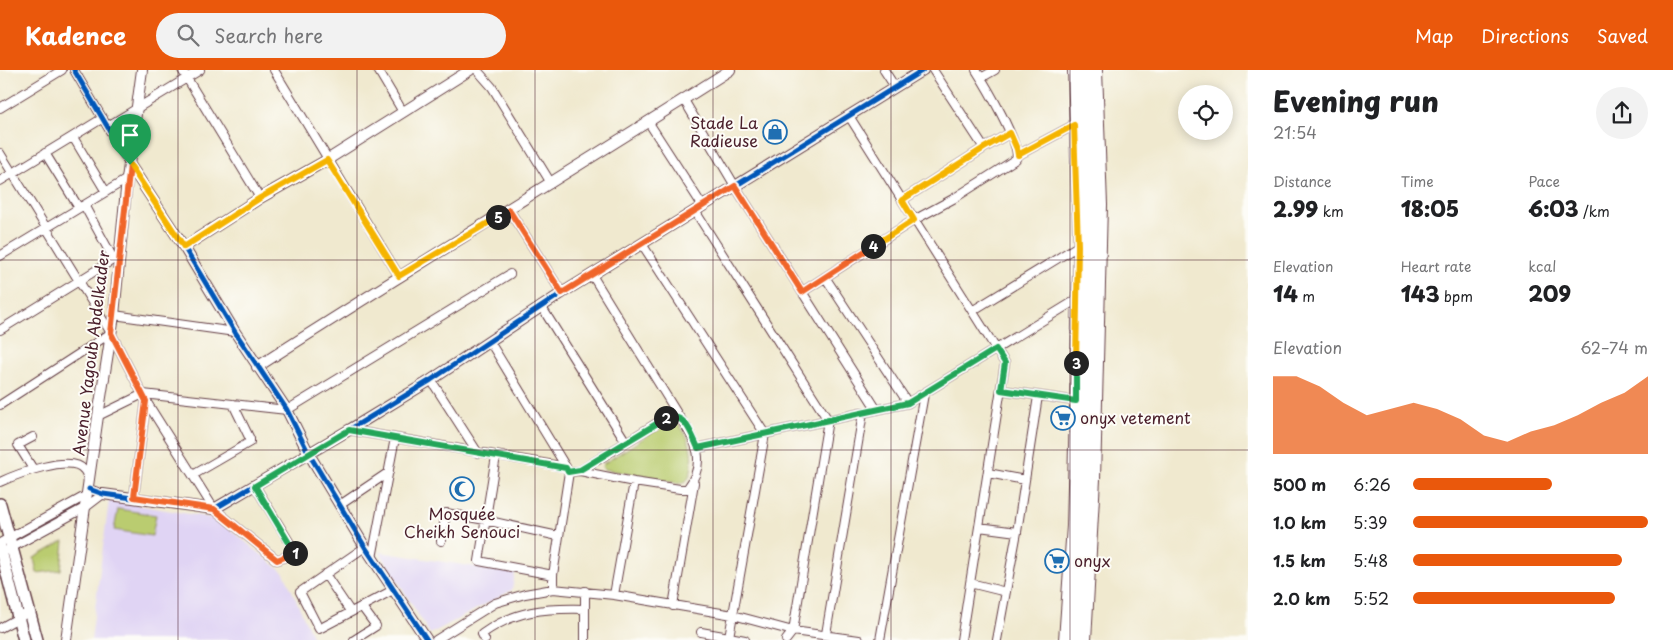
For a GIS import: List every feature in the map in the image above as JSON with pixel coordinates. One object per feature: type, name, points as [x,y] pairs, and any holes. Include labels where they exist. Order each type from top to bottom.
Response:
[{"type":"highway","points":[[1071,640],[1081,480],[1081,296],[1087,208],[1081,70]]},
{"type":"highway","points":[[1084,640],[1094,479],[1099,215],[1095,70]]},
{"type":"main road","points":[[0,504],[4,547],[24,640]]},
{"type":"main road","points":[[4,547],[29,612],[36,640]]},
{"type":"street","points":[[0,108],[62,70]]},
{"type":"street","points":[[74,70],[130,165],[184,247],[257,367],[287,410],[309,454],[365,547],[427,640]]},
{"type":"street","name":"Avenue Yagoub Abdelkader","points":[[66,640],[114,315],[116,258],[142,70]]},
{"type":"street","points":[[182,70],[260,198]]},
{"type":"street","points":[[108,126],[200,70]]},
{"type":"street","points":[[274,70],[399,276]]},
{"type":"street","points":[[378,70],[404,112]]},
{"type":"street","points":[[184,247],[260,198],[327,160],[470,70]]},
{"type":"street","points":[[477,70],[492,87],[550,183]]},
{"type":"street","points":[[257,367],[399,276],[509,210],[730,70]]},
{"type":"street","points":[[884,70],[895,87]]},
{"type":"street","points":[[4,547],[88,492],[214,509],[431,380],[541,306],[923,70]]},
{"type":"street","points":[[934,70],[984,148]]},
{"type":"street","points":[[976,70],[1010,133],[1018,155]]},
{"type":"street","points":[[981,78],[995,70]]},
{"type":"street","points":[[1063,640],[1072,526],[1081,296],[1072,70]]},
{"type":"street","points":[[684,100],[735,186],[877,410]]},
{"type":"street","points":[[849,116],[1005,363],[961,640]]},
{"type":"street","points":[[0,181],[103,118]]},
{"type":"street","points":[[649,122],[698,208],[828,420],[793,631],[786,640]]},
{"type":"street","points":[[802,292],[914,220],[1011,163],[1018,155],[1074,125]]},
{"type":"street","points":[[902,200],[1010,133]]},
{"type":"street","points":[[73,137],[106,192]]},
{"type":"street","points":[[0,153],[111,333],[145,397],[214,509],[277,560],[296,553],[255,486]]},
{"type":"street","points":[[0,330],[116,258],[45,153]]},
{"type":"street","points":[[0,256],[127,179]]},
{"type":"street","points":[[509,210],[562,293]]},
{"type":"street","points":[[642,244],[765,434],[729,637]]},
{"type":"street","points":[[972,311],[1078,246]]},
{"type":"street","points":[[98,416],[145,397],[287,410],[510,274]]},
{"type":"street","points":[[592,275],[680,418],[692,434],[698,448],[698,464],[674,606]]},
{"type":"street","points":[[825,277],[908,403]]},
{"type":"street","points":[[698,448],[908,403],[1081,296]]},
{"type":"street","points":[[541,306],[626,442]]},
{"type":"street","points":[[114,315],[235,332]]},
{"type":"street","points":[[0,405],[111,333]]},
{"type":"street","points":[[490,342],[567,470],[553,575],[553,589]]},
{"type":"street","points":[[431,380],[478,453]]},
{"type":"street","points":[[1001,390],[1076,401]]},
{"type":"street","points":[[880,640],[924,394]]},
{"type":"street","points":[[997,640],[1017,532],[1038,396]]},
{"type":"street","points":[[134,497],[145,397]]},
{"type":"street","points":[[193,475],[250,441],[233,404]]},
{"type":"street","points":[[826,634],[863,413]]},
{"type":"street","points":[[580,470],[665,418],[673,416],[680,418]]},
{"type":"street","points":[[349,430],[680,489],[688,489],[694,480]]},
{"type":"street","points":[[33,437],[18,446],[33,469]]},
{"type":"street","points":[[372,558],[395,438]]},
{"type":"street","points":[[496,456],[479,561],[553,575]]},
{"type":"street","points":[[0,482],[33,469],[72,464],[81,466],[86,471],[88,492]]},
{"type":"street","points":[[340,505],[388,472]]},
{"type":"street","points":[[988,473],[1025,480]]},
{"type":"street","points":[[614,595],[634,482]]},
{"type":"street","points":[[4,547],[86,507],[103,494]]},
{"type":"street","points":[[441,541],[446,513],[558,536]]},
{"type":"street","points":[[979,527],[1017,532]]},
{"type":"street","points":[[365,547],[300,592],[319,629],[393,590]]},
{"type":"street","points":[[325,574],[350,611]]},
{"type":"street","points":[[970,584],[1006,592]]},
{"type":"street","points":[[436,640],[495,603],[524,594],[553,589],[614,595],[733,616],[793,631],[859,640]]},
{"type":"street","points":[[585,591],[585,640]]},
{"type":"street","points":[[354,640],[376,626],[362,607]]},
{"type":"street","points":[[485,640],[482,634],[497,623],[512,617],[553,608],[585,609]]},
{"type":"street","points":[[0,628],[29,612]]},
{"type":"street","points":[[701,632],[745,640]]},
{"type":"shaded area","points":[[109,500],[217,519],[284,573],[314,640],[91,640]]},
{"type":"shaded area","points":[[380,552],[515,573],[512,590],[430,634]]},
{"type":"green space","points":[[669,422],[677,422],[689,443],[692,466],[690,476],[686,481],[677,483],[604,469],[602,467],[603,464]]},
{"type":"green space","points":[[118,509],[156,515],[152,536],[114,530]]},
{"type":"green space","points":[[64,541],[61,570],[37,573],[34,558]]},
{"type":"cycle path","points":[[74,70],[130,165],[184,247],[235,332],[287,410],[309,454],[365,547],[427,640]]},
{"type":"cycle path","points":[[89,489],[103,494],[214,509],[431,380],[562,293],[923,70]]},
{"type":"place","name":"Stade La Radieuse","points":[[775,132]]},
{"type":"place","name":"onyx vetement","points":[[1063,418]]},
{"type":"place","name":"Mosquée Cheikh Senouci","points":[[462,489]]},
{"type":"place","name":"onyx","points":[[1057,561]]},
{"type":"route","points":[[1074,125],[1078,246],[1076,401],[1001,390],[1005,363],[996,349],[908,403],[698,448],[692,434],[680,418],[673,416],[665,418],[580,470],[568,472],[566,468],[349,430],[255,486],[296,553],[277,560],[214,509],[134,497],[146,401],[111,333],[130,165],[184,247],[260,198],[327,160],[399,276],[509,210],[562,293],[735,186],[802,292],[914,220],[902,200],[984,148],[1010,133],[1018,155],[1074,125]]}]
